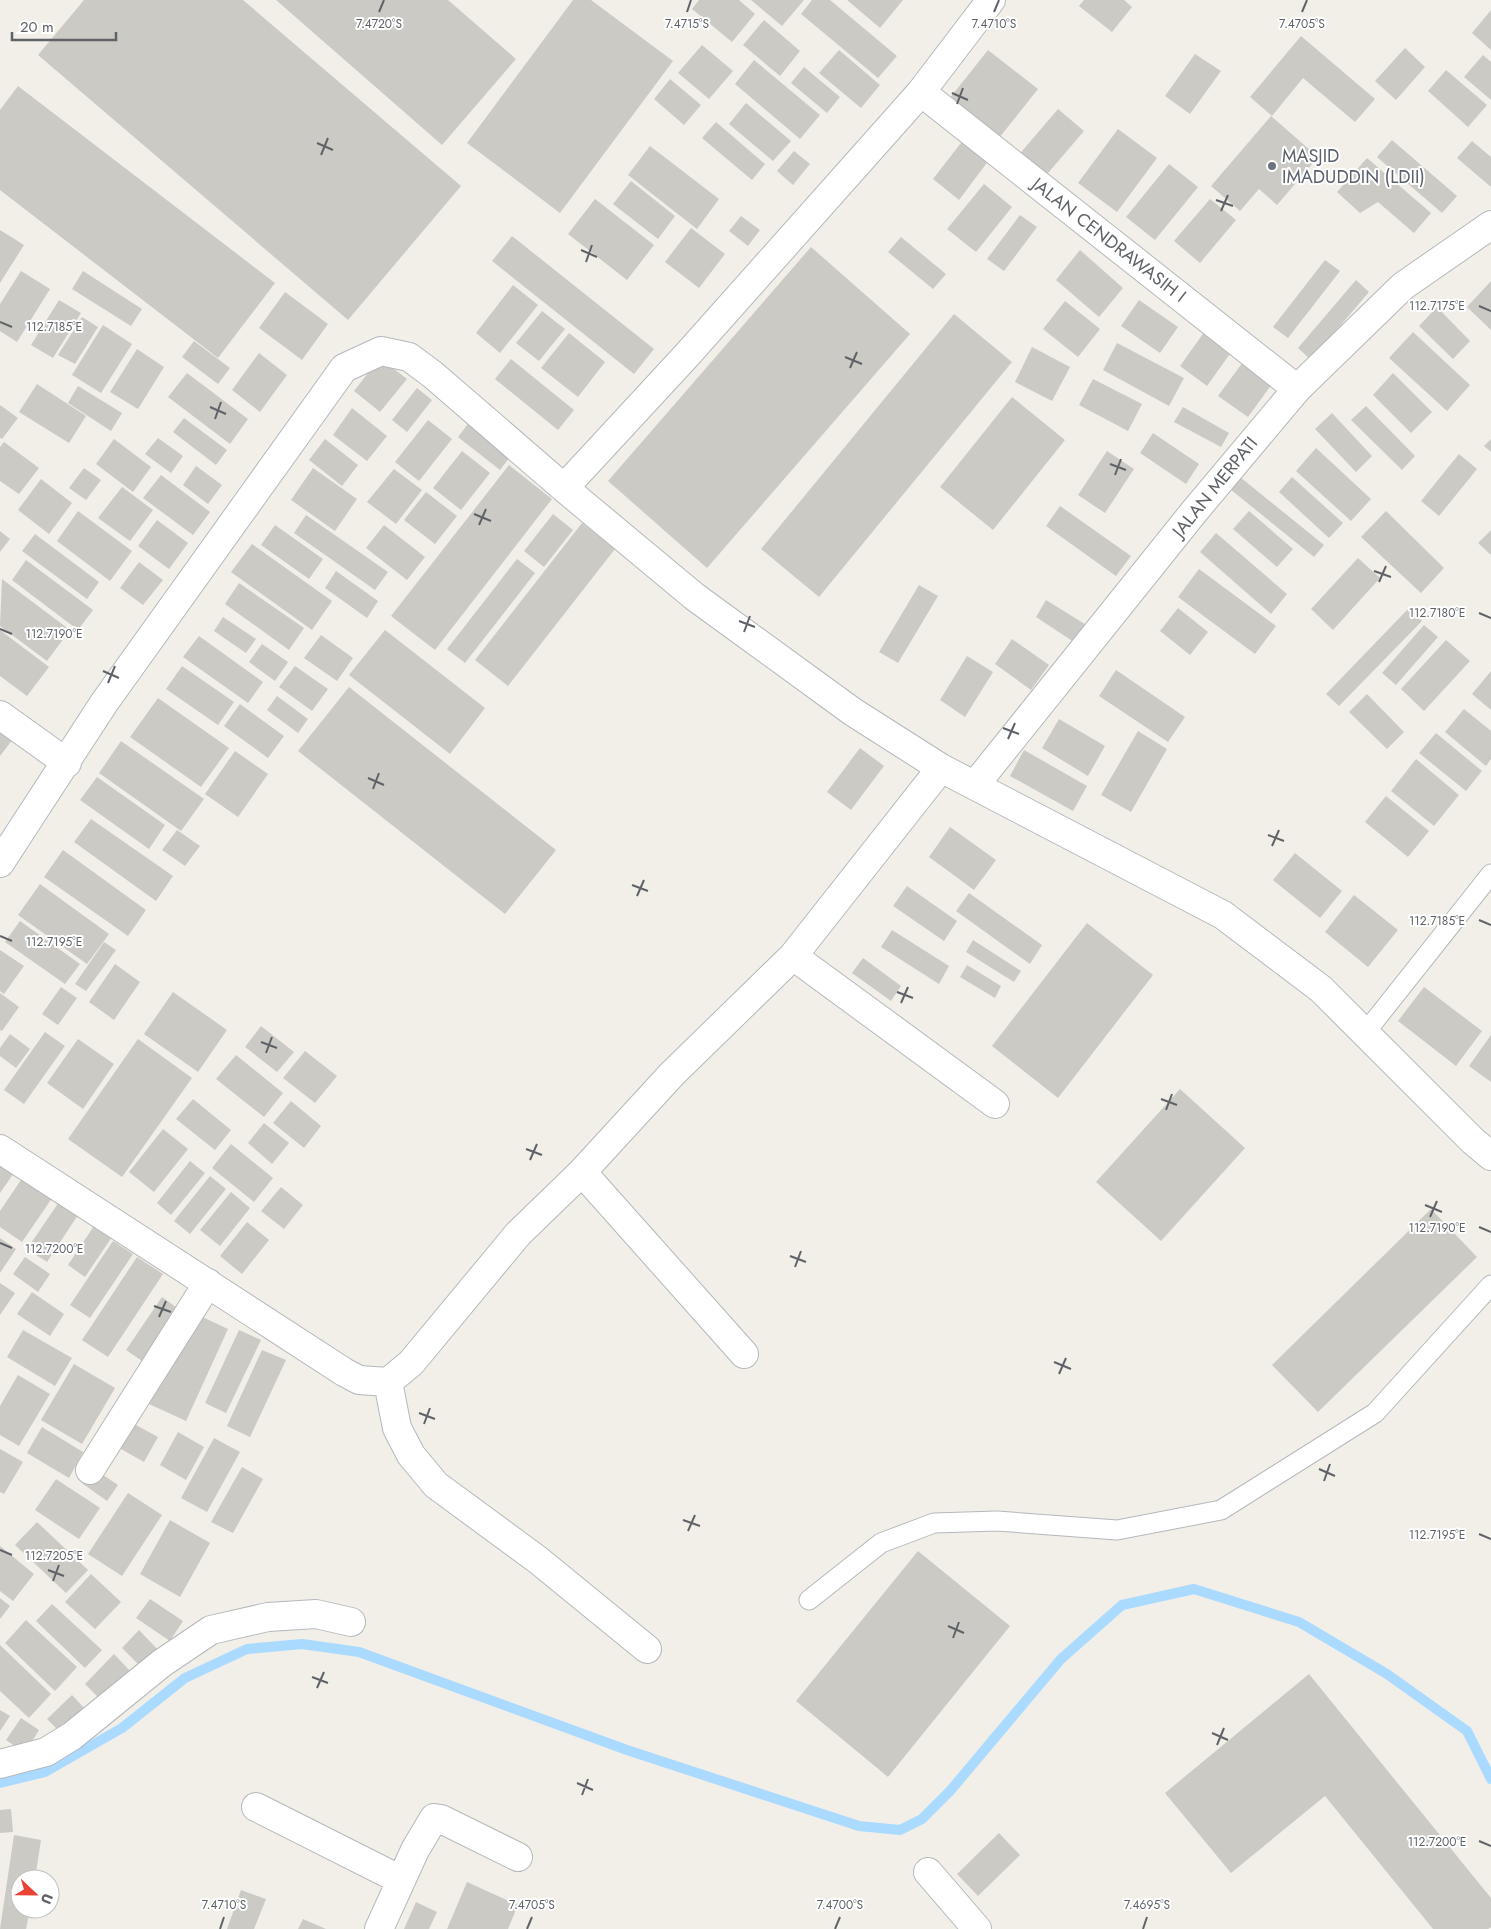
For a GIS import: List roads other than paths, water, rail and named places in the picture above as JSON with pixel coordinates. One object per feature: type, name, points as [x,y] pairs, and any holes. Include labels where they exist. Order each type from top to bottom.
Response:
[{"type":"street","points":[[564,488],[687,355],[921,92],[991,0]]},
{"type":"street","name":"JALAN CENDRAWASIH I","points":[[921,92],[1297,389]]},
{"type":"street","name":"JALAN MERPATI","points":[[975,785],[1193,513],[1297,389],[1403,286],[1491,225]]},
{"type":"street","points":[[0,863],[104,703],[344,368],[381,351],[409,357],[432,374],[564,488],[695,597],[853,712],[941,768],[1223,915],[1321,989],[1473,1141],[1491,1156]]},
{"type":"street","points":[[0,714],[66,762]]},
{"type":"street","points":[[0,1150],[344,1372],[359,1380],[388,1382],[411,1363],[518,1234],[582,1172],[672,1074],[793,956],[941,768]]},
{"type":"street","points":[[793,956],[995,1104]]},
{"type":"street","points":[[582,1172],[744,1354]]},
{"type":"street","points":[[90,1470],[208,1283]]},
{"type":"street","points":[[388,1382],[397,1428],[411,1455],[436,1485],[538,1560],[647,1649]]},
{"type":"street","points":[[0,1764],[46,1752],[72,1736],[162,1663],[211,1630],[268,1617],[316,1614],[351,1622]]},
{"type":"street","points":[[256,1807],[401,1880]]},
{"type":"street","points":[[379,1929],[428,1824],[434,1818],[441,1819],[518,1857]]},
{"type":"street","points":[[928,1872],[977,1929]]},
{"type":"lane","points":[[1365,1033],[1491,874]]},
{"type":"lane","points":[[809,1600],[881,1543],[934,1523],[997,1521],[1117,1530],[1221,1510],[1375,1413],[1491,1285]]},
{"type":"waterway","points":[[0,1783],[45,1772],[122,1728],[185,1678],[247,1649],[302,1644],[359,1652],[627,1750],[859,1826],[900,1830],[922,1819],[950,1791],[1061,1659],[1122,1605],[1194,1589],[1299,1622],[1387,1674],[1467,1731],[1491,1779]]},
{"type":"place","name":"MASJID IMADUDDIN (LDII)","points":[[1272,166]]}]
